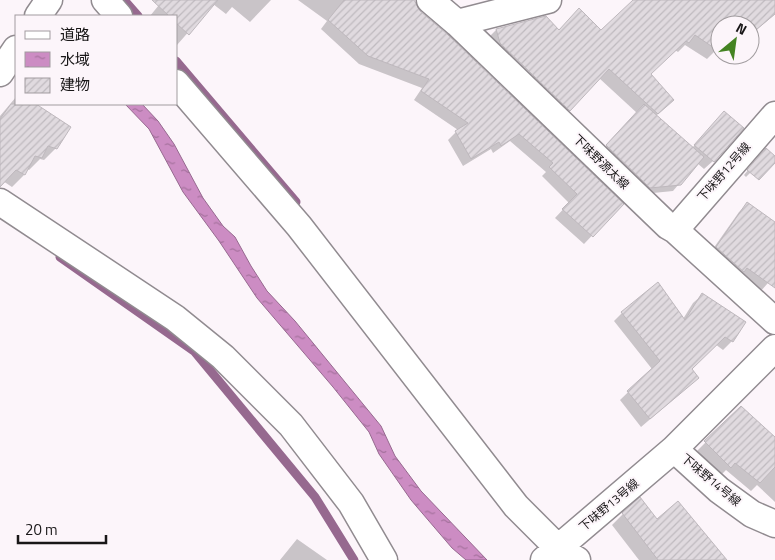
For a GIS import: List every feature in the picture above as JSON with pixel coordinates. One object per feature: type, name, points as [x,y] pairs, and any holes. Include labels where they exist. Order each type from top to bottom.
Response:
[{"type":"street","points":[[39,15],[49,0]]},
{"type":"street","points":[[105,0],[118,15]]},
{"type":"street","name":"下味野源太線","points":[[430,0],[457,23],[668,226],[675,230],[775,321]]},
{"type":"street","points":[[457,23],[533,2]]},
{"type":"street","points":[[0,72],[15,50]]},
{"type":"street","points":[[178,85],[299,226],[516,506],[559,556]]},
{"type":"street","name":"下味野12号線","points":[[675,230],[775,115]]},
{"type":"street","points":[[0,202],[176,318],[224,357],[291,425],[351,502],[384,560]]},
{"type":"street","name":"下味野13号線","points":[[559,556],[674,449],[775,348]]},
{"type":"street","name":"下味野14号線","points":[[674,449],[719,490],[752,514],[775,524]]},
{"type":"water","points":[[126,105],[143,105],[158,121],[174,144],[203,198],[223,226],[235,237],[267,291],[295,321],[381,426],[395,456],[421,491],[487,560],[466,560],[452,548],[411,500],[379,454],[369,432],[257,298],[183,192],[149,129]]},
{"type":"building","points":[[152,0],[218,0],[189,35],[178,25],[178,15],[168,15]]},
{"type":"building","points":[[344,0],[414,0],[420,11],[447,34],[624,204],[593,237],[562,209],[577,194],[549,167],[553,163],[519,134],[501,146],[499,142],[471,159],[455,131],[468,123],[421,91],[429,79],[368,56],[328,20]]},
{"type":"building","points":[[633,0],[775,0],[775,14],[760,27],[760,15],[710,15],[710,45],[695,35],[689,43],[686,41],[651,74],[674,100],[658,114],[609,69],[570,111],[500,43],[496,29],[546,16],[559,30],[579,8],[601,30]]},
{"type":"building","points":[[11,104],[38,105],[71,127],[57,149],[48,146],[42,158],[35,156],[25,175],[16,170],[0,187],[0,119]]},
{"type":"building","points":[[644,104],[704,157],[681,185],[650,188],[606,145]]},
{"type":"building","points":[[724,111],[744,128],[714,162],[694,145]]},
{"type":"building","points":[[766,148],[775,156],[775,163],[759,180],[747,170]]},
{"type":"building","points":[[747,202],[775,222],[775,288],[747,268],[744,272],[716,247]]},
{"type":"building","points":[[658,282],[685,320],[702,293],[746,322],[733,342],[725,337],[692,369],[699,378],[650,419],[627,391],[660,361],[621,312]]},
{"type":"building","points":[[741,406],[775,437],[775,467],[760,483],[735,463],[731,468],[704,441]]},
{"type":"building","points":[[640,497],[657,519],[678,501],[727,560],[658,560],[622,513]]},
{"type":"waterway","points":[[124,0],[137,15]]},
{"type":"waterway","points":[[178,63],[296,202]]},
{"type":"waterway","points":[[60,257],[194,351],[315,497],[354,560]]}]
